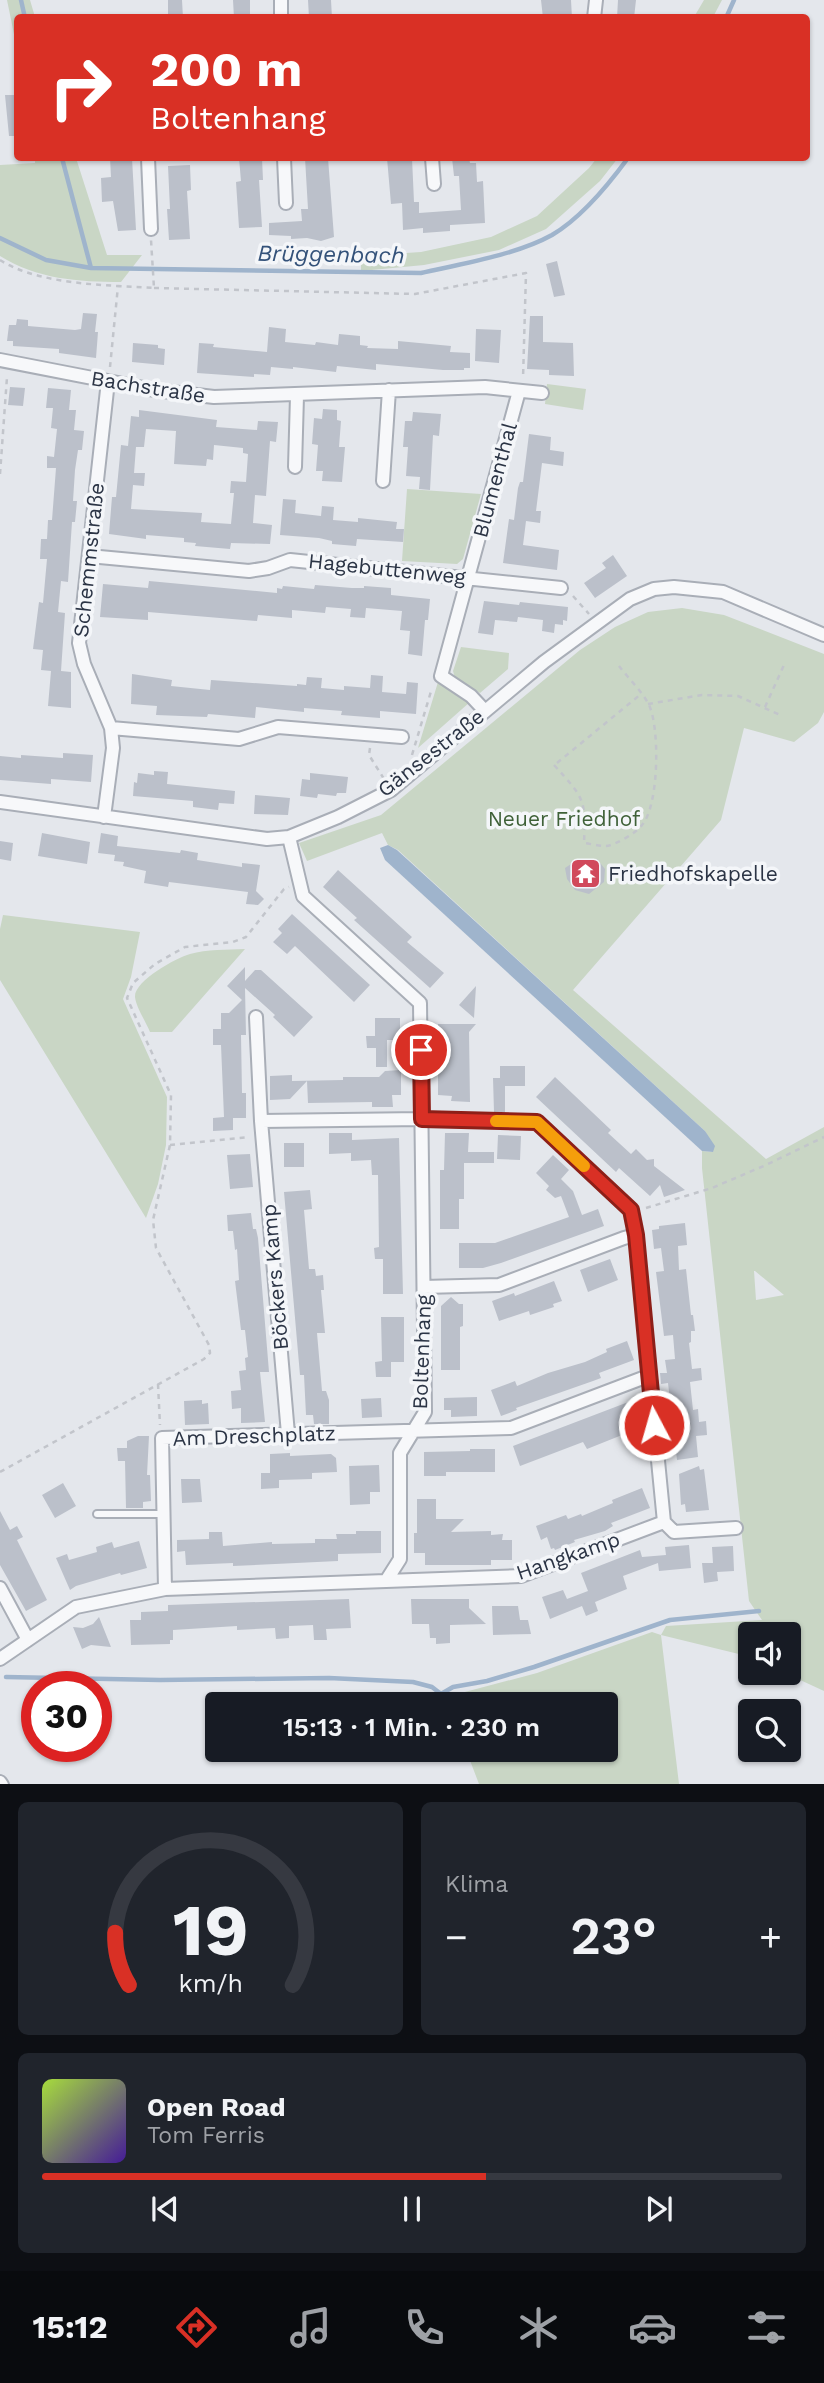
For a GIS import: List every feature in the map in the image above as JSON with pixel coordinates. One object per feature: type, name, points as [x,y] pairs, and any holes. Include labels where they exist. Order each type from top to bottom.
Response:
[{"type":"street","points":[[148,161],[150,229]]},
{"type":"street","points":[[284,161],[286,203]]},
{"type":"street","points":[[432,161],[434,184]]},
{"type":"street","name":"Bachstraße","points":[[5,361],[154,390],[214,397],[485,387],[542,393]]},
{"type":"street","name":"Schemmstraße","points":[[104,817],[113,748],[111,728],[84,664],[79,643],[108,381]]},
{"type":"street","points":[[383,481],[389,390]]},
{"type":"street","name":"Blumenthal","points":[[441,676],[519,391]]},
{"type":"street","points":[[295,467],[297,396]]},
{"type":"street","name":"Hagebuttenweg","points":[[89,556],[249,571],[268,568],[290,559],[561,588]]},
{"type":"street","name":"Gänsestraße","points":[[0,802],[267,839],[289,837],[338,817],[391,790],[485,710],[596,622],[630,599],[654,589],[696,588],[723,592],[824,635]]},
{"type":"street","points":[[441,676],[471,696],[485,710]]},
{"type":"street","points":[[111,728],[239,738],[278,727],[402,737]]},
{"type":"street","name":"Boltenhang","points":[[289,837],[303,896],[420,1003],[425,1412],[400,1453],[400,1559],[386,1581]]},
{"type":"street","name":"Böckers Kamp","points":[[257,1017],[261,1121],[288,1434]]},
{"type":"street","points":[[261,1121],[422,1119],[537,1122],[633,1212],[664,1522],[674,1532],[736,1528]]},
{"type":"street","points":[[424,1287],[499,1285],[636,1235]]},
{"type":"street","name":"Am Dreschplatz","points":[[165,1589],[162,1438],[511,1428],[648,1376]]},
{"type":"street","name":"Hangkamp","points":[[386,1581],[521,1576],[664,1522]]},
{"type":"street","points":[[0,1659],[76,1607],[165,1589],[386,1581]]},
{"type":"street","points":[[0,1588],[28,1640]]},
{"type":"lane","points":[[97,1514],[163,1514]]},
{"type":"path","points":[[152,249],[154,288]]},
{"type":"path","points":[[0,260],[11,267],[68,282],[154,288],[415,294],[526,274],[523,379],[519,391]]},
{"type":"path","points":[[108,381],[118,286]]},
{"type":"path","points":[[0,474],[5,361]]},
{"type":"path","points":[[561,588],[574,597],[596,622]]},
{"type":"path","points":[[619,666],[641,694],[648,704],[657,743],[656,773],[648,817],[636,831],[608,846],[584,843],[583,802],[555,764],[641,694]]},
{"type":"path","points":[[765,707],[784,666]]},
{"type":"path","points":[[412,755],[433,683],[441,676]]},
{"type":"path","points":[[648,704],[702,695],[738,696],[780,715]]},
{"type":"path","points":[[372,734],[369,755],[391,790]]},
{"type":"path","points":[[0,1472],[204,1359],[210,1353],[209,1345],[156,1248],[153,1220],[170,1145],[172,1096],[127,998],[133,983],[155,964],[185,947],[233,942],[246,937],[284,889],[299,881]]},
{"type":"path","points":[[170,1145],[263,1135]]},
{"type":"path","points":[[633,1212],[712,1188],[824,1137]]},
{"type":"path","points":[[158,1384],[162,1438]]},
{"type":"green space","points":[[7,0],[30,0],[34,14],[14,14],[14,34]]},
{"type":"green space","points":[[704,0],[722,0],[715,14],[696,14]]},
{"type":"green space","points":[[77,161],[107,255],[142,255],[121,282],[58,278],[28,270],[0,256],[0,165]]},
{"type":"green space","points":[[595,161],[616,161],[600,181],[546,229],[499,250],[424,265],[361,271],[361,256],[421,252],[491,237],[537,216]]},
{"type":"green space","points":[[547,384],[586,389],[583,410],[545,404]]},
{"type":"green space","points":[[407,489],[481,494],[463,559],[457,564],[402,561]]},
{"type":"green space","name":"Neuer Friedhof","points":[[682,608],[724,615],[824,654],[824,712],[818,723],[794,742],[744,728],[721,820],[573,990],[766,1159],[824,1127],[824,1691],[801,1680],[801,1622],[738,1622],[738,1654],[661,1635],[666,1626],[762,1620],[749,1601],[702,1168],[702,1151],[713,1152],[705,1131],[398,850],[388,845],[382,833],[307,861],[299,843],[381,815],[580,650],[615,627],[648,612]],"holes":[[[754,1271],[755,1271],[784,1295],[756,1300]]]},
{"type":"green space","points":[[461,647],[509,653],[508,669],[480,693],[455,678],[453,671]]},
{"type":"green space","points":[[438,682],[470,702],[418,748]]},
{"type":"green space","points":[[3,915],[140,932],[131,977],[123,999],[167,1097],[166,1145],[158,1184],[146,1218],[0,980],[0,929]]},
{"type":"green space","points":[[245,949],[172,1032],[150,1032],[135,997],[148,977],[190,954],[210,950]]},
{"type":"green space","points":[[652,1632],[661,1635],[679,1784],[479,1784],[471,1762],[618,1762],[618,1692],[465,1692],[537,1673]]},
{"type":"water","points":[[388,845],[397,850],[705,1131],[715,1146],[713,1152],[702,1151],[385,860],[380,848]]},
{"type":"building","points":[[168,0],[182,0],[183,14],[168,14]]},
{"type":"building","points":[[233,0],[250,0],[250,14],[234,14]]},
{"type":"building","points":[[308,0],[331,0],[332,14],[309,14]]},
{"type":"building","points":[[541,0],[571,0],[572,14],[543,14]]},
{"type":"building","points":[[618,0],[636,0],[634,14],[617,14]]},
{"type":"building","points":[[5,95],[14,95],[14,136],[9,136]]},
{"type":"building","points":[[110,161],[132,161],[136,230],[118,231],[113,201],[102,202],[101,178],[111,177]]},
{"type":"building","points":[[239,161],[262,161],[263,180],[259,180],[262,227],[239,228],[236,182],[241,181]]},
{"type":"building","points":[[305,161],[328,161],[334,237],[321,241],[269,235],[269,223],[302,221],[301,209],[308,209]]},
{"type":"building","points":[[387,161],[412,161],[414,202],[419,202],[419,213],[461,210],[459,176],[454,176],[452,161],[470,161],[476,163],[477,182],[483,181],[485,223],[450,225],[450,231],[423,233],[423,228],[403,230],[402,203],[391,204]]},
{"type":"building","points":[[190,165],[191,190],[187,191],[190,239],[169,240],[168,166]]},
{"type":"building","points":[[557,261],[565,295],[554,297],[546,264]]},
{"type":"building","points":[[83,313],[97,314],[96,358],[59,353],[59,349],[13,346],[13,341],[7,341],[9,325],[16,325],[17,319],[28,320],[28,326],[75,330],[81,329]]},
{"type":"building","points":[[530,316],[543,316],[543,342],[573,343],[574,376],[549,375],[549,370],[527,369]]},
{"type":"building","points":[[269,327],[286,329],[285,342],[338,345],[339,334],[360,336],[360,345],[368,346],[367,348],[398,349],[398,341],[451,346],[450,352],[470,353],[470,368],[443,370],[376,364],[376,370],[337,366],[336,372],[271,367],[270,375],[254,374],[254,377],[197,373],[199,343],[214,344],[213,347],[267,352]]},
{"type":"building","points":[[476,329],[501,330],[499,363],[475,361]]},
{"type":"building","points":[[133,343],[158,345],[158,348],[165,349],[164,365],[132,362]]},
{"type":"building","points":[[10,387],[25,388],[23,406],[8,405]]},
{"type":"building","points":[[48,388],[71,390],[69,410],[76,410],[74,430],[84,431],[82,450],[78,450],[75,470],[73,501],[77,501],[75,522],[72,522],[68,582],[61,581],[58,612],[65,613],[61,671],[71,672],[71,708],[48,706],[51,671],[41,670],[43,650],[33,649],[39,602],[43,603],[47,559],[40,559],[41,539],[47,539],[48,520],[52,520],[56,468],[47,468],[47,456],[54,457],[57,429],[51,428],[53,408],[46,408]]},
{"type":"building","points":[[323,409],[337,410],[337,420],[341,421],[339,447],[345,447],[342,482],[322,481],[323,471],[316,471],[318,445],[312,444],[314,418],[322,419]]},
{"type":"building","points":[[139,410],[217,420],[216,427],[257,430],[258,421],[278,422],[276,442],[270,441],[266,496],[255,495],[253,523],[272,525],[270,544],[231,543],[230,549],[195,546],[196,543],[184,542],[184,538],[146,535],[146,539],[109,534],[121,445],[128,446],[131,416],[139,417]],"holes":[[[146,429],[176,431],[174,464],[206,466],[207,459],[213,460],[214,445],[243,448],[243,453],[248,454],[246,482],[231,481],[230,493],[234,493],[231,524],[201,522],[202,513],[131,509],[133,485],[144,486],[145,473],[134,473],[136,447],[144,447]]]},
{"type":"building","points":[[413,412],[441,414],[439,436],[433,435],[430,490],[419,489],[420,477],[406,476],[408,447],[403,447],[405,421],[412,421]]},
{"type":"building","points":[[529,434],[551,437],[550,450],[564,452],[563,466],[542,463],[536,511],[541,511],[540,523],[526,521],[523,545],[559,550],[557,570],[503,563],[509,519],[514,520],[518,488],[520,482],[523,482]]},
{"type":"building","points":[[283,499],[296,500],[295,513],[321,516],[322,506],[334,507],[333,520],[358,522],[358,518],[397,522],[396,529],[404,529],[403,542],[357,539],[356,546],[332,544],[332,541],[319,538],[280,535]]},
{"type":"building","points":[[613,555],[627,576],[595,598],[584,583],[606,568],[602,563]]},
{"type":"building","points":[[149,581],[277,593],[277,588],[282,589],[283,586],[314,589],[315,585],[391,588],[391,595],[430,599],[422,656],[408,654],[410,631],[400,630],[402,611],[366,608],[365,618],[350,617],[351,609],[326,607],[325,613],[292,610],[292,618],[258,615],[257,621],[148,612],[148,620],[100,617],[103,584],[148,588]]},
{"type":"building","points":[[484,601],[568,607],[567,621],[563,620],[563,625],[555,624],[554,633],[542,631],[543,620],[518,617],[517,622],[495,620],[493,635],[478,633]]},
{"type":"building","points":[[132,674],[172,680],[171,686],[210,690],[211,680],[297,686],[306,685],[307,677],[322,678],[321,688],[370,688],[371,675],[383,676],[382,692],[406,694],[407,682],[418,683],[416,714],[380,711],[380,718],[341,715],[342,711],[304,708],[304,712],[256,707],[255,718],[208,714],[207,717],[156,715],[157,706],[131,704]]},
{"type":"building","points":[[63,753],[93,755],[91,782],[51,779],[51,784],[0,780],[0,756],[63,758]]},
{"type":"building","points":[[154,771],[168,772],[167,784],[235,791],[234,804],[219,803],[218,810],[193,807],[193,801],[133,796],[138,773],[154,775]]},
{"type":"building","points":[[310,773],[348,777],[346,793],[337,793],[336,796],[318,794],[317,798],[300,796],[302,779],[310,780]]},
{"type":"building","points":[[255,795],[290,798],[288,815],[254,814]]},
{"type":"building","points":[[42,833],[90,842],[87,864],[38,856]]},
{"type":"building","points":[[101,833],[118,836],[117,846],[180,853],[181,850],[198,853],[197,860],[242,867],[242,863],[260,865],[256,891],[264,899],[258,905],[246,904],[248,892],[169,882],[168,887],[144,883],[146,871],[123,866],[124,862],[114,861],[115,855],[98,853]]},
{"type":"building","points":[[0,841],[13,843],[11,861],[0,859]]},
{"type":"building","name":"Friedhofskapelle","points":[[584,859],[597,859],[605,869],[604,882],[589,894],[575,890],[567,879],[565,868]]},
{"type":"building","points":[[338,870],[412,937],[407,942],[444,973],[430,988],[354,920],[357,918],[323,887]]},
{"type":"building","points":[[292,914],[370,985],[354,1002],[295,946],[287,954],[273,942],[282,933],[278,929]]},
{"type":"building","points":[[245,967],[245,981],[255,970],[261,970],[313,1017],[294,1037],[273,1017],[275,1015],[245,988],[246,1035],[241,1035],[242,1093],[246,1093],[246,1118],[233,1118],[233,1130],[213,1131],[213,1118],[224,1117],[221,1045],[213,1045],[213,1029],[221,1029],[221,1013],[229,1013],[242,1000],[227,986]]},
{"type":"building","points":[[476,986],[474,1018],[459,1005]]},
{"type":"building","points":[[375,1018],[400,1018],[400,1040],[387,1040],[387,1067],[376,1067],[376,1048],[367,1048],[366,1036],[375,1036]]},
{"type":"building","points":[[438,1024],[476,1024],[469,1032],[470,1102],[451,1101],[452,1096],[438,1095]]},
{"type":"building","points":[[500,1066],[525,1066],[525,1086],[505,1086],[505,1112],[494,1112],[493,1078],[500,1078]]},
{"type":"building","points":[[401,1070],[401,1095],[392,1095],[393,1107],[372,1107],[372,1102],[308,1103],[307,1081],[290,1099],[270,1100],[270,1076],[292,1075],[292,1081],[343,1080],[343,1077],[379,1077],[385,1071]]},
{"type":"building","points":[[555,1077],[611,1130],[608,1133],[631,1154],[636,1149],[647,1160],[654,1159],[654,1166],[685,1190],[664,1197],[660,1185],[650,1196],[619,1168],[616,1172],[536,1097]]},
{"type":"building","points":[[329,1133],[352,1133],[352,1140],[399,1138],[403,1294],[383,1294],[383,1259],[375,1259],[374,1248],[379,1247],[378,1175],[372,1175],[371,1160],[351,1161],[351,1153],[329,1154]]},
{"type":"building","points":[[445,1133],[469,1133],[468,1152],[494,1152],[494,1163],[464,1163],[464,1199],[459,1199],[459,1229],[440,1229],[440,1170],[444,1170]]},
{"type":"building","points":[[498,1135],[521,1136],[520,1160],[497,1159]]},
{"type":"building","points":[[284,1143],[304,1143],[304,1167],[284,1167]]},
{"type":"building","points":[[250,1154],[253,1187],[230,1189],[227,1155]]},
{"type":"building","points":[[553,1155],[569,1170],[561,1179],[573,1191],[582,1215],[598,1209],[604,1226],[501,1263],[483,1268],[459,1268],[459,1243],[495,1243],[569,1217],[561,1196],[555,1198],[546,1190],[549,1186],[536,1173]]},
{"type":"building","points":[[310,1190],[312,1209],[304,1210],[309,1269],[315,1269],[316,1276],[323,1275],[324,1290],[321,1290],[325,1333],[317,1333],[322,1391],[326,1391],[329,1400],[329,1424],[314,1424],[313,1415],[306,1415],[284,1192]]},
{"type":"building","points":[[251,1213],[253,1229],[256,1229],[258,1238],[269,1372],[260,1372],[265,1422],[241,1423],[241,1408],[232,1409],[231,1391],[241,1390],[239,1371],[246,1370],[245,1358],[248,1357],[245,1330],[241,1330],[235,1281],[239,1280],[237,1249],[235,1250],[233,1231],[228,1231],[227,1215]]},
{"type":"building","points":[[685,1223],[687,1245],[678,1246],[679,1270],[686,1269],[693,1315],[695,1331],[691,1331],[689,1343],[692,1369],[701,1368],[702,1380],[690,1382],[693,1410],[698,1409],[699,1422],[706,1421],[707,1435],[696,1436],[698,1457],[677,1460],[668,1383],[661,1384],[660,1373],[667,1373],[665,1360],[675,1359],[673,1335],[664,1336],[656,1272],[664,1271],[661,1248],[654,1249],[652,1230],[659,1229],[659,1226]]},
{"type":"building","points":[[610,1259],[618,1280],[588,1292],[580,1270]]},
{"type":"building","points":[[554,1281],[562,1301],[553,1304],[554,1307],[530,1315],[529,1311],[499,1321],[492,1301],[514,1293],[515,1296]]},
{"type":"building","points":[[451,1297],[463,1304],[460,1370],[441,1370],[441,1306]]},
{"type":"building","points":[[381,1317],[404,1317],[404,1362],[391,1362],[391,1377],[376,1377],[375,1362],[382,1361]]},
{"type":"building","points":[[627,1341],[634,1360],[599,1373],[601,1378],[516,1408],[517,1410],[501,1416],[491,1390],[515,1381],[517,1386],[585,1362],[607,1352],[606,1349]]},
{"type":"building","points":[[477,1397],[477,1416],[451,1417],[451,1410],[444,1410],[444,1398]]},
{"type":"building","points":[[381,1398],[382,1417],[362,1418],[361,1399]]},
{"type":"building","points":[[202,1400],[202,1404],[208,1403],[209,1424],[185,1425],[184,1401]]},
{"type":"building","points":[[631,1401],[642,1427],[587,1449],[583,1442],[520,1466],[513,1446]]},
{"type":"building","points":[[138,1436],[149,1436],[147,1475],[150,1475],[151,1501],[143,1502],[143,1508],[126,1508],[125,1461],[118,1461],[117,1448],[127,1448],[127,1441]]},
{"type":"building","points":[[495,1449],[495,1472],[446,1472],[446,1476],[424,1476],[424,1452]]},
{"type":"building","points":[[290,1453],[290,1456],[331,1454],[336,1458],[337,1472],[312,1473],[312,1479],[279,1480],[279,1488],[261,1489],[261,1473],[270,1473],[270,1454]]},
{"type":"building","points":[[379,1465],[380,1492],[370,1492],[370,1504],[350,1505],[349,1466]]},
{"type":"building","points":[[699,1466],[700,1470],[704,1469],[709,1510],[686,1512],[685,1504],[681,1505],[679,1474]]},
{"type":"building","points":[[181,1479],[200,1479],[202,1502],[182,1503]]},
{"type":"building","points":[[63,1483],[76,1506],[55,1518],[42,1495]]},
{"type":"building","points":[[642,1488],[650,1508],[611,1523],[613,1526],[605,1531],[574,1540],[575,1542],[555,1550],[551,1549],[547,1537],[541,1540],[536,1526],[566,1515],[568,1519],[581,1514],[582,1516]]},
{"type":"building","points":[[417,1499],[436,1499],[436,1519],[464,1519],[451,1532],[491,1531],[491,1535],[503,1534],[502,1540],[512,1540],[512,1560],[491,1560],[491,1565],[425,1565],[425,1553],[414,1553]]},
{"type":"building","points":[[0,1511],[10,1530],[17,1526],[23,1537],[17,1540],[47,1600],[26,1611],[0,1565]]},
{"type":"building","points":[[356,1531],[381,1531],[381,1553],[338,1554],[338,1561],[233,1566],[233,1563],[186,1565],[185,1551],[177,1552],[177,1540],[209,1539],[209,1532],[222,1532],[223,1546],[272,1542],[315,1543],[315,1539],[337,1539],[336,1534],[356,1534]]},
{"type":"building","points":[[139,1541],[147,1568],[121,1575],[120,1573],[70,1590],[56,1558],[67,1554],[69,1560],[97,1552],[96,1547],[112,1542],[114,1548]]},
{"type":"building","points":[[689,1545],[691,1568],[659,1571],[658,1563],[623,1576],[627,1589],[595,1602],[598,1611],[586,1616],[582,1606],[550,1619],[542,1597],[563,1590],[567,1599],[588,1591],[581,1573],[640,1550],[642,1557],[666,1555],[665,1547]]},
{"type":"building","points":[[733,1546],[734,1571],[717,1572],[718,1581],[704,1583],[702,1563],[713,1563],[712,1547]]},
{"type":"building","points":[[349,1599],[351,1628],[326,1629],[327,1640],[314,1640],[313,1625],[289,1626],[289,1638],[276,1639],[275,1628],[237,1630],[237,1626],[173,1630],[170,1644],[131,1645],[130,1620],[141,1620],[141,1612],[168,1611],[168,1605]]},
{"type":"building","points":[[411,1599],[469,1599],[469,1608],[486,1624],[450,1625],[450,1643],[436,1644],[436,1638],[430,1638],[429,1624],[412,1624]]},
{"type":"building","points":[[492,1606],[518,1606],[520,1620],[528,1620],[531,1634],[493,1635]]},
{"type":"building","points":[[99,1617],[111,1647],[91,1645],[82,1649],[73,1627],[83,1628],[93,1624]]},
{"type":"waterway","points":[[21,0],[24,14]]},
{"type":"waterway","name":"Brüggenbach","points":[[728,14],[734,0]]},
{"type":"waterway","points":[[63,161],[91,268]]},
{"type":"waterway","name":"Brüggenbach","points":[[0,238],[46,260],[91,268],[421,273],[505,253],[552,235],[584,210],[626,161]]},
{"type":"waterway","points":[[6,1677],[160,1680],[329,1678],[413,1682],[432,1687],[441,1694],[453,1687],[487,1681],[534,1667],[670,1620],[759,1611]]},
{"type":"slow traffic","points":[[496,1121],[537,1122],[584,1166]]},
{"type":"place","name":"Friedhofskapelle","points":[[585,874]]},
{"type":"route","points":[[421,1050],[422,1119],[537,1122],[633,1212],[654,1425]]}]
